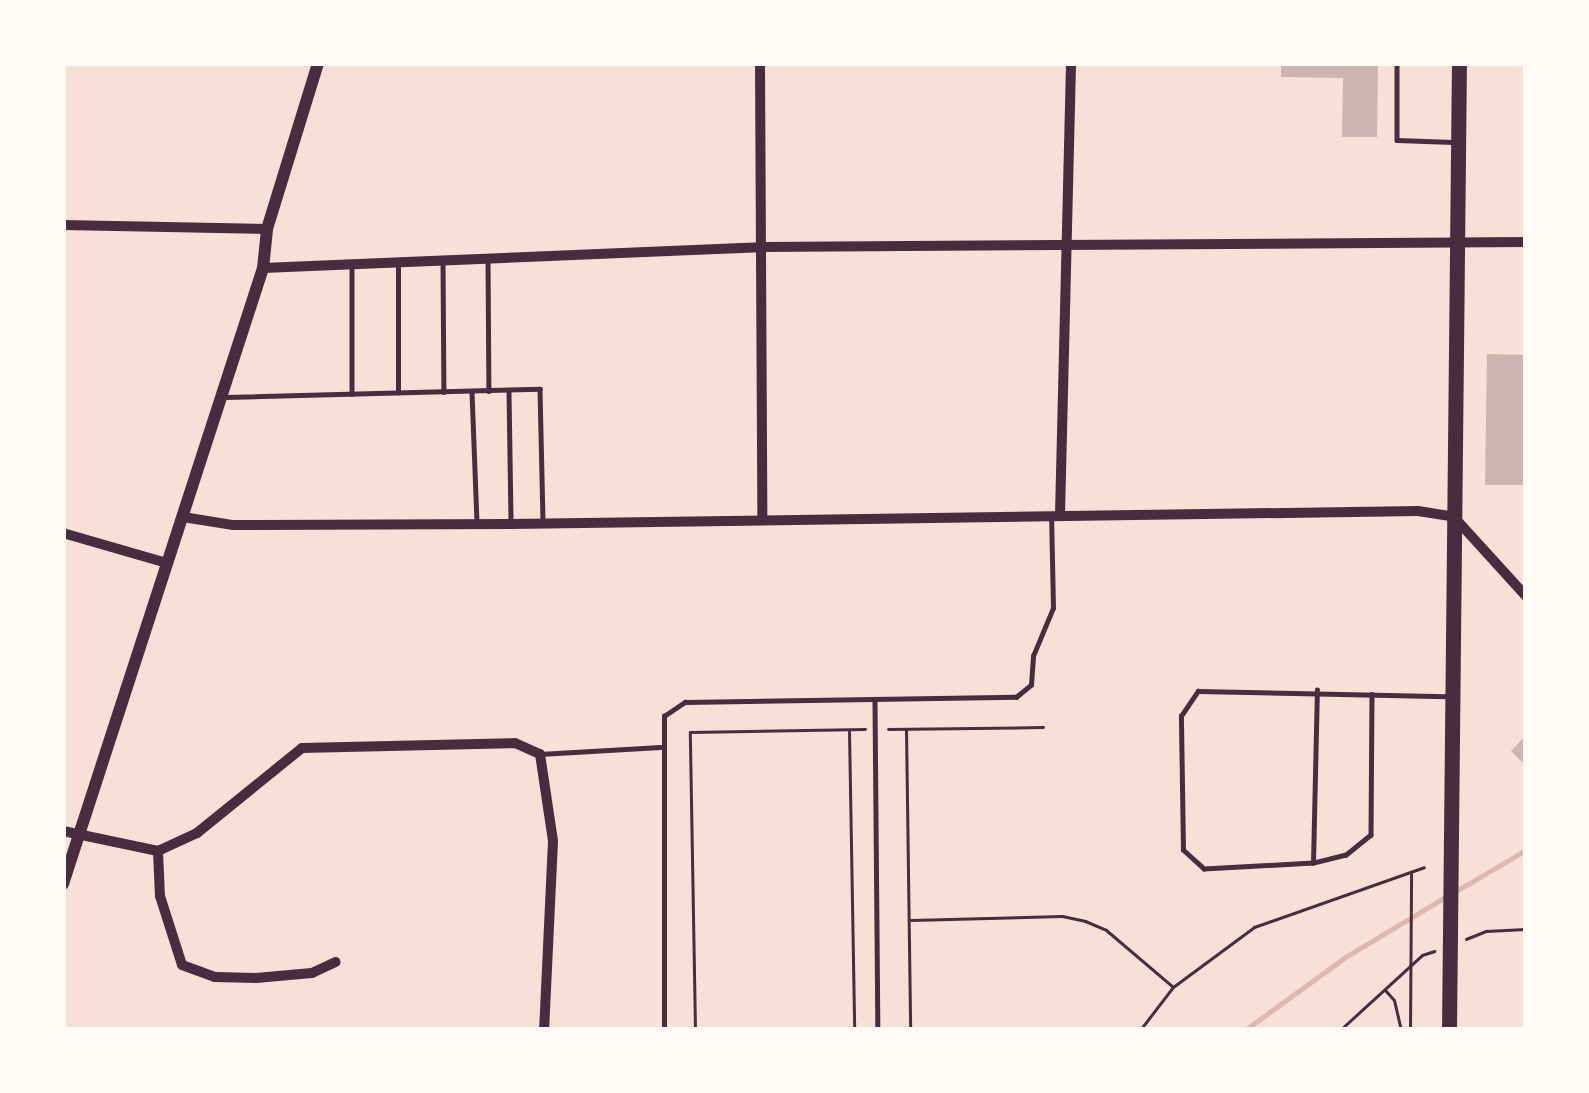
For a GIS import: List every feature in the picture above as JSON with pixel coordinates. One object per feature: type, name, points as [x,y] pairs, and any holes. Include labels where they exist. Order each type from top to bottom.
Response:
[{"type":"main road","points":[[1449,1030],[1459,63]]},
{"type":"street","points":[[63,884],[263,268],[267,229],[318,63]]},
{"type":"street","points":[[760,63],[762,519]]},
{"type":"street","points":[[1056,516],[1071,63]]},
{"type":"street","points":[[63,225],[267,229]]},
{"type":"street","points":[[263,268],[760,247],[1526,242]]},
{"type":"street","points":[[183,518],[232,525],[543,524],[1418,511],[1454,517],[1526,596]]},
{"type":"street","points":[[63,533],[167,563]]},
{"type":"street","points":[[63,831],[158,851],[197,833],[302,748],[515,742],[540,754],[553,841],[544,1030]]},
{"type":"street","points":[[158,851],[160,896],[182,965],[215,977],[256,978],[311,973],[336,962]]},
{"type":"lane","points":[[1397,63],[1397,140],[1458,142]]},
{"type":"lane","points":[[488,259],[488,391]]},
{"type":"lane","points":[[443,260],[444,392]]},
{"type":"lane","points":[[398,262],[398,393]]},
{"type":"lane","points":[[352,264],[352,394]]},
{"type":"lane","points":[[221,397],[540,389],[543,524]]},
{"type":"lane","points":[[509,390],[512,524]]},
{"type":"lane","points":[[472,391],[478,524]]},
{"type":"lane","points":[[664,1030],[664,716],[686,703],[1016,697],[1031,685],[1033,656],[1053,608],[1056,516]]},
{"type":"lane","points":[[1372,694],[1371,835],[1346,855],[1313,863],[1204,868],[1184,850],[1181,716],[1198,691],[1317,690],[1452,696]]},
{"type":"lane","points":[[1313,863],[1317,690]]},
{"type":"lane","points":[[875,702],[878,1030]]},
{"type":"lane","points":[[540,754],[662,746]]},
{"type":"path","points":[[888,729],[1043,727]]},
{"type":"path","points":[[907,729],[910,1030]]},
{"type":"path","points":[[849,730],[854,1030]]},
{"type":"path","points":[[694,1030],[690,732],[866,730]]},
{"type":"path","points":[[1140,1030],[1173,987],[1271,919],[1424,867]]},
{"type":"path","points":[[1409,1030],[1412,872]]},
{"type":"path","points":[[909,920],[1062,916],[1085,921],[1106,930],[1173,987]]},
{"type":"path","points":[[1465,939],[1486,931],[1526,929]]},
{"type":"path","points":[[1340,1030],[1423,955],[1444,947]]},
{"type":"path","points":[[1384,990],[1394,1000],[1401,1030]]},
{"type":"building","points":[[1281,63],[1378,63],[1377,137],[1342,137],[1343,78],[1281,77]]},
{"type":"building","points":[[1487,354],[1526,355],[1526,485],[1485,485]]},
{"type":"building","points":[[1526,735],[1526,766],[1511,751]]},
{"type":"waterway","points":[[1453,893],[1526,850]]},
{"type":"waterway","points":[[1245,1030],[1344,958],[1444,898]]}]
